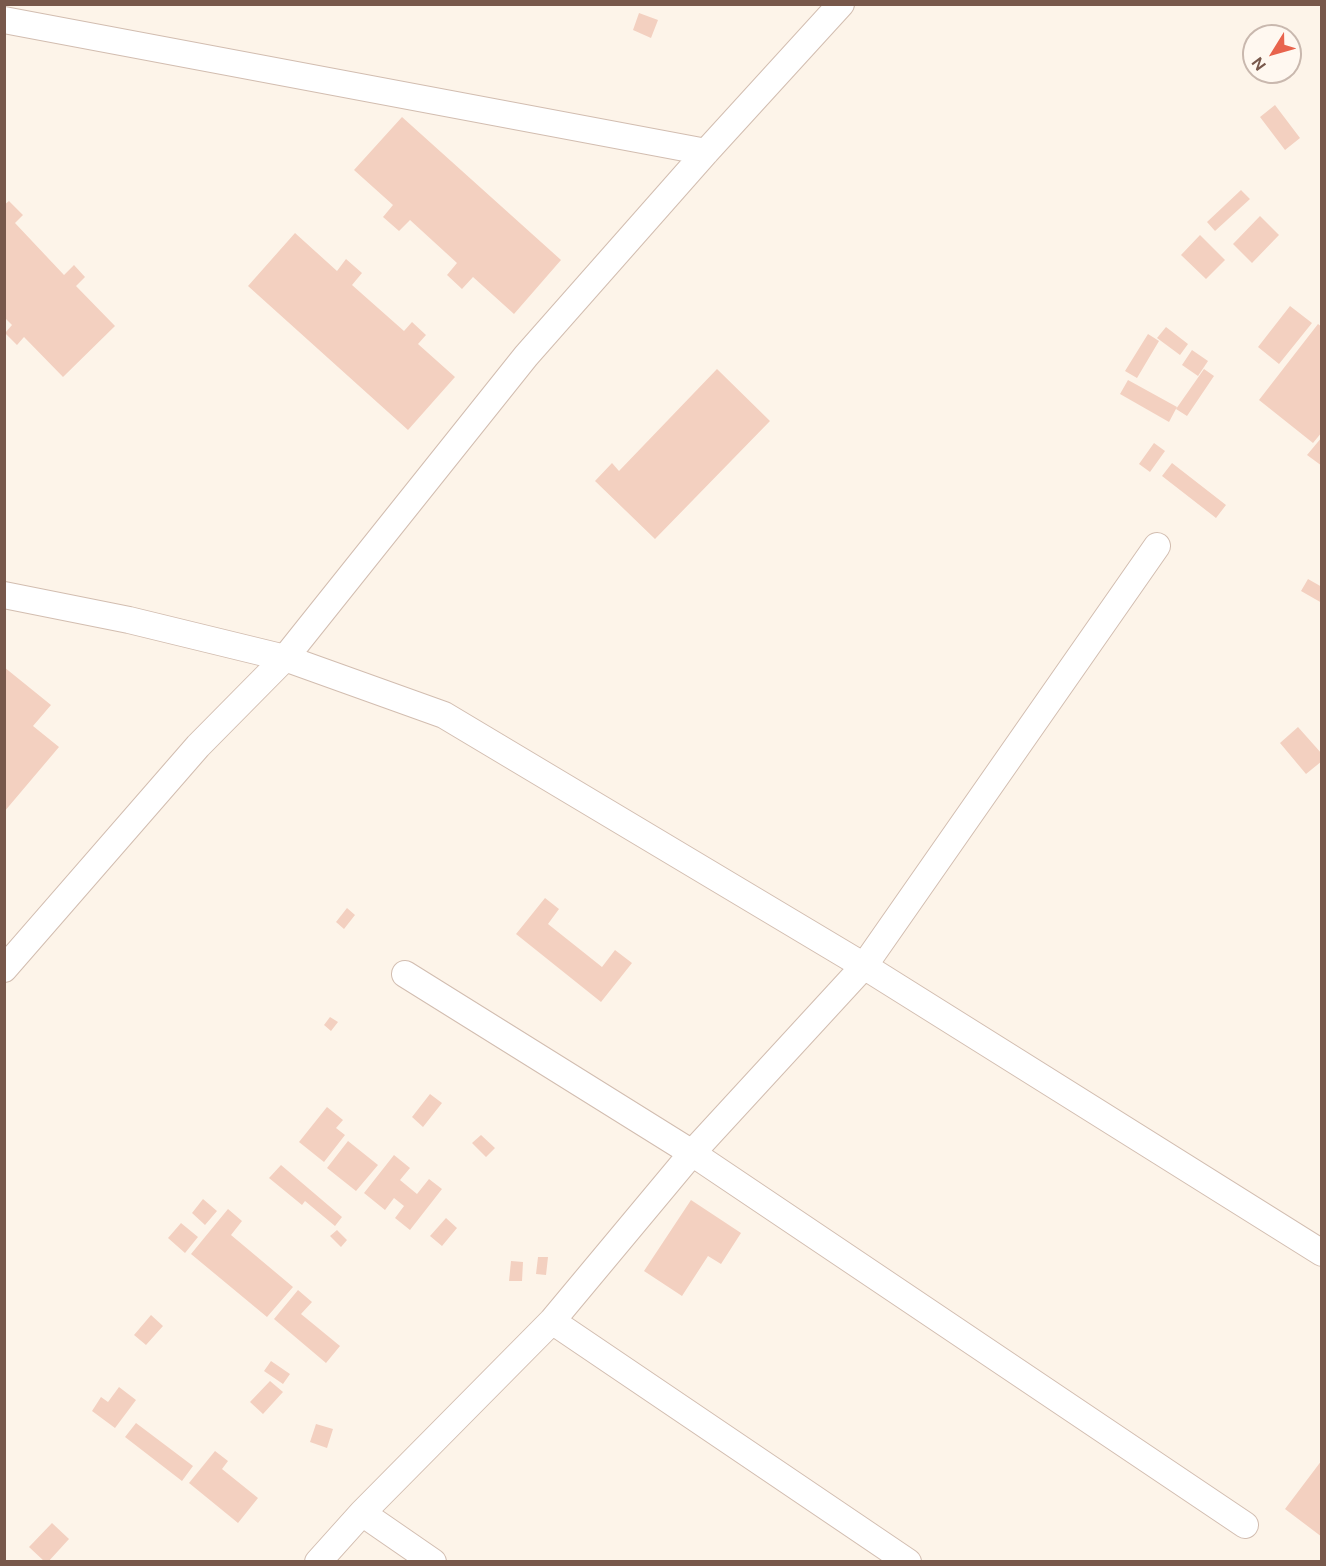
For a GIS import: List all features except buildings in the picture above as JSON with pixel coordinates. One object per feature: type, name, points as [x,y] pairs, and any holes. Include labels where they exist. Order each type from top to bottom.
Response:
[{"type":"street","points":[[4,969],[198,747],[285,658],[526,356],[706,152],[841,4]]},
{"type":"street","points":[[4,20],[706,152]]},
{"type":"street","points":[[318,1562],[362,1513],[552,1321],[692,1153],[864,966],[1157,546]]},
{"type":"street","points":[[4,595],[129,620],[285,658],[444,715],[864,966],[1322,1253]]},
{"type":"street","points":[[405,974],[692,1153],[1245,1525]]},
{"type":"street","points":[[552,1321],[908,1562]]},
{"type":"street","points":[[362,1513],[433,1562]]}]
